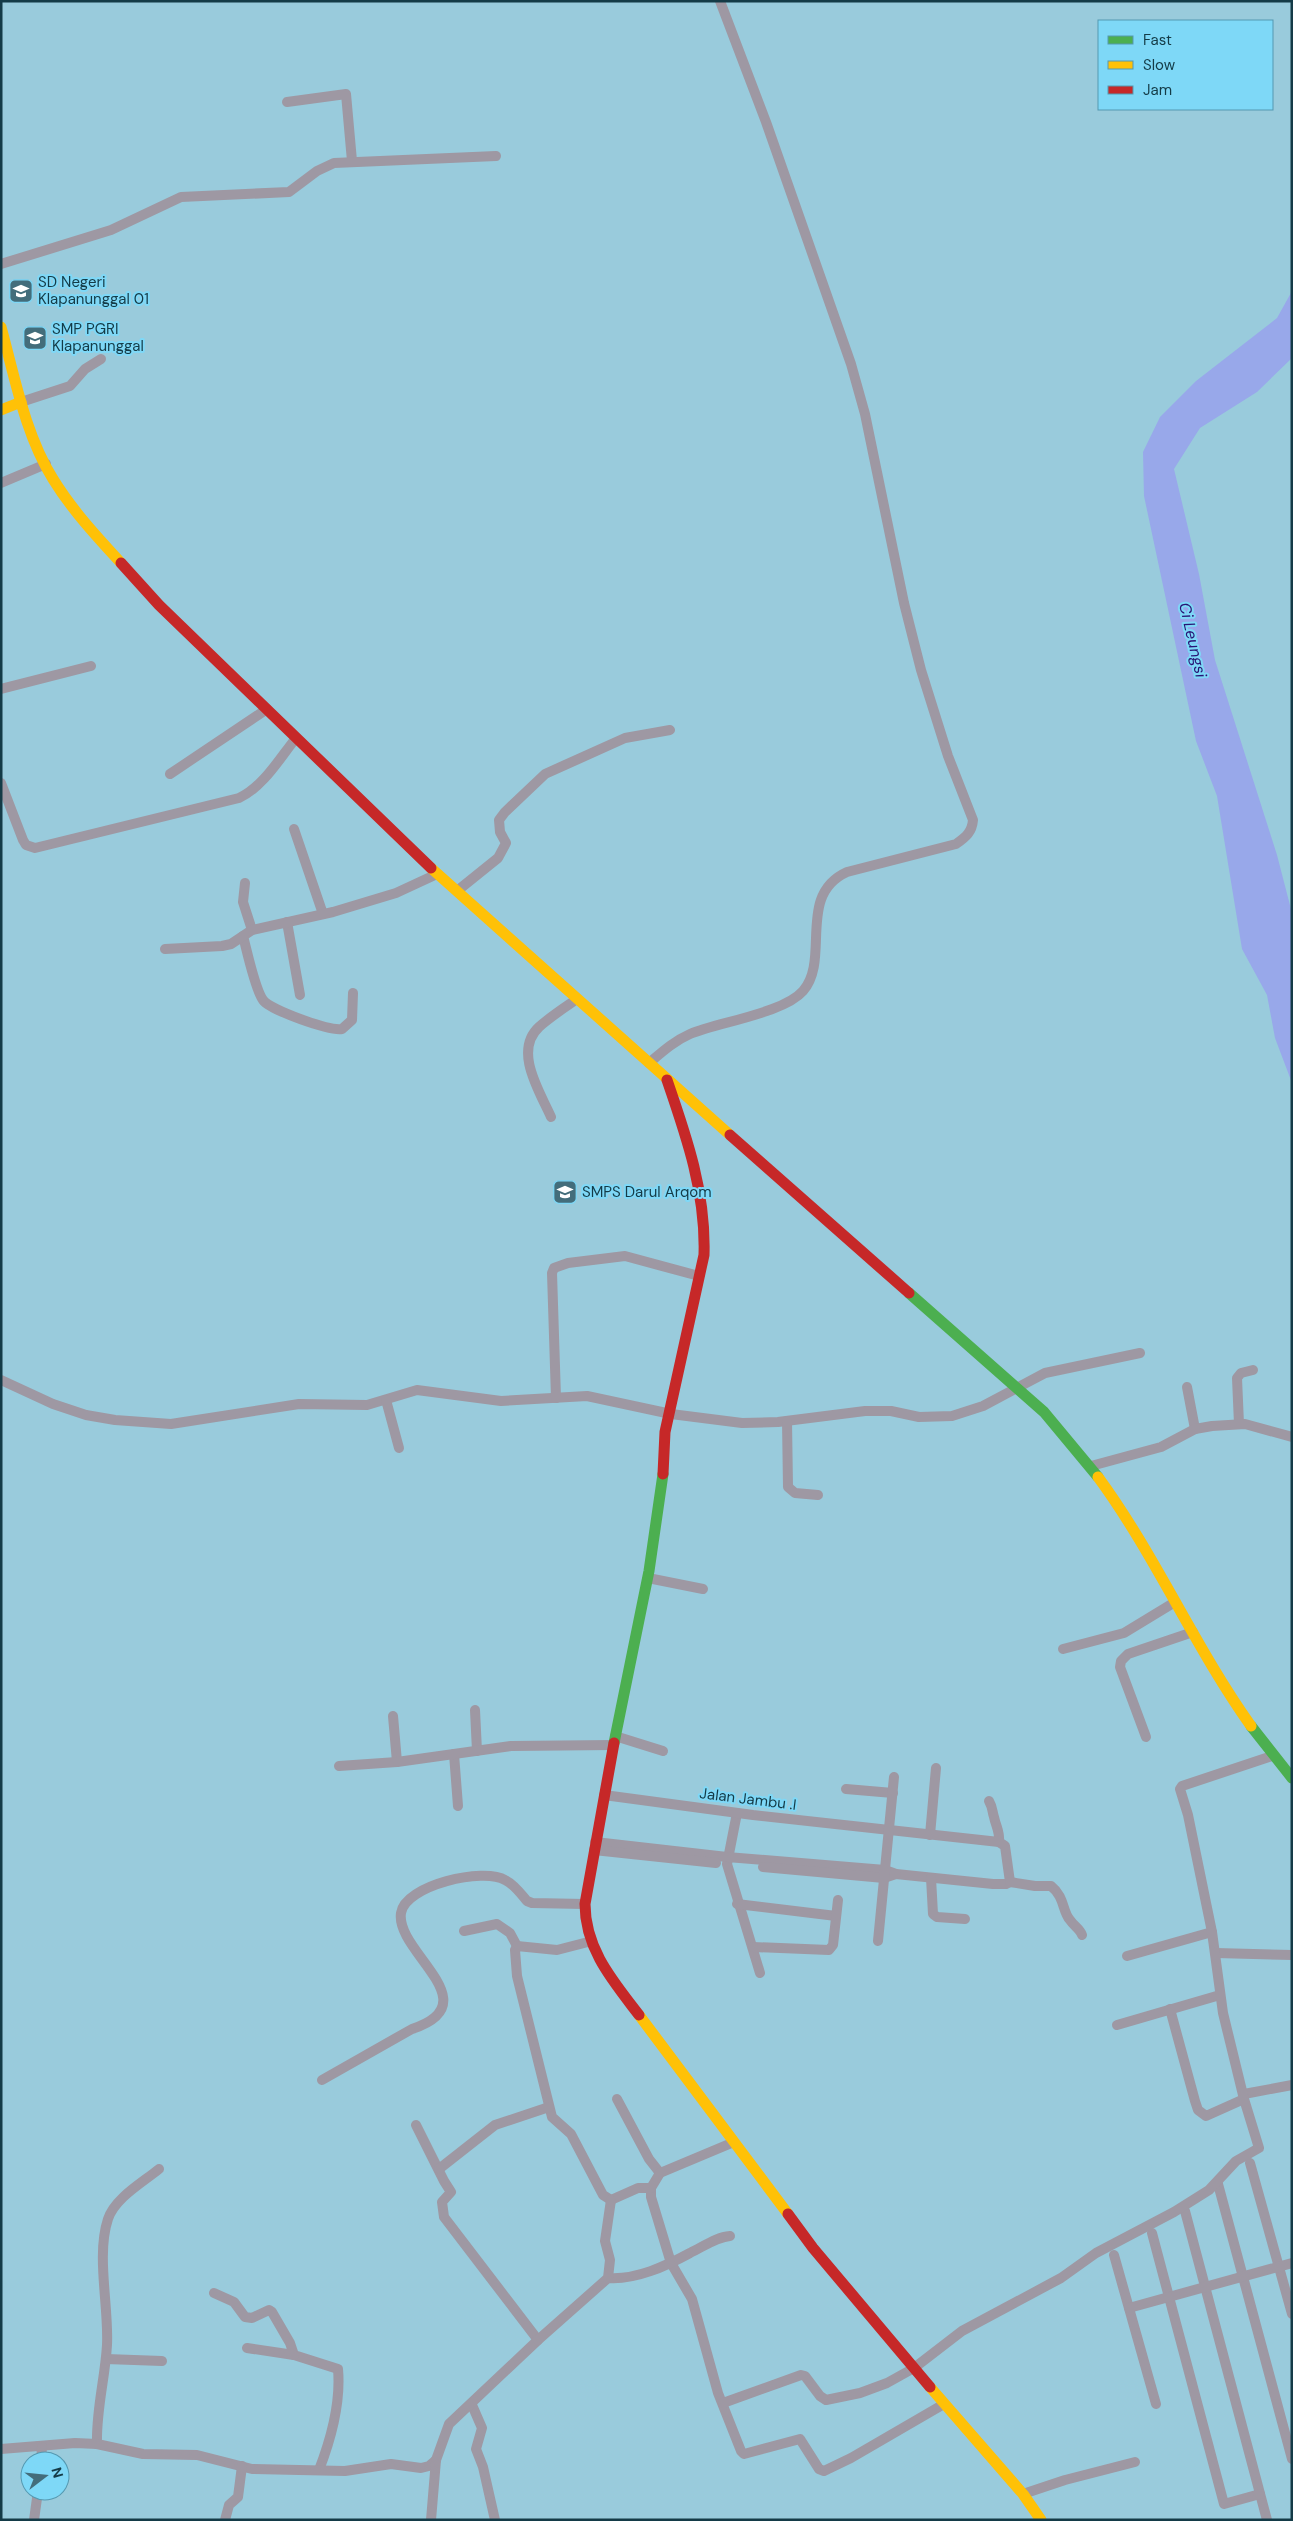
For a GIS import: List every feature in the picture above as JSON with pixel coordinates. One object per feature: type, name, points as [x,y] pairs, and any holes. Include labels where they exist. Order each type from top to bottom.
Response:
[{"type":"main road","points":[[1,327],[21,402],[46,464],[63,494],[95,535],[159,605],[437,874],[650,1063],[666,1080],[1044,1412],[1091,1466],[1250,1725],[1272,1756],[1292,1778]]},
{"type":"main road","points":[[1,410],[21,402]]},
{"type":"main road","points":[[666,1080],[698,1177],[704,1206],[706,1234],[671,1414],[665,1432],[663,1478],[648,1578],[614,1740],[585,1904],[584,1918],[588,1942],[615,1983],[813,2248],[944,2404],[1023,2494],[1041,2520]]},
{"type":"street","points":[[650,1063],[679,1039],[700,1030],[774,1008],[794,999],[802,992],[811,973],[819,906],[828,883],[836,876],[956,844],[972,829],[973,820],[948,756],[921,670],[865,414],[851,364],[769,131],[720,1]]},
{"type":"street","points":[[287,102],[346,94],[352,161]]},
{"type":"street","points":[[1,264],[111,230],[181,197],[289,192],[326,166],[352,161],[496,156]]},
{"type":"street","points":[[21,402],[70,386],[85,369],[102,359]]},
{"type":"street","points":[[1,483],[46,464]]},
{"type":"street","points":[[1,689],[91,666]]},
{"type":"street","points":[[170,774],[267,709]]},
{"type":"street","points":[[457,891],[498,858],[506,843],[500,832],[499,820],[545,774],[626,738],[670,730]]},
{"type":"street","points":[[1,783],[23,840],[26,845],[35,848],[239,798],[248,794],[260,783],[296,738]]},
{"type":"street","points":[[294,829],[323,914]]},
{"type":"street","points":[[165,949],[222,946],[252,930],[323,914],[396,892],[437,874]]},
{"type":"street","points":[[245,883],[243,902],[252,930]]},
{"type":"street","points":[[287,922],[300,995]]},
{"type":"street","points":[[243,936],[260,995],[268,1004],[327,1028],[342,1029],[352,1020],[353,993]]},
{"type":"street","points":[[552,1117],[530,1070],[529,1045],[538,1028],[577,999]]},
{"type":"street","points":[[556,1398],[552,1273],[554,1268],[568,1263],[624,1256],[699,1276]]},
{"type":"street","points":[[1,1380],[53,1404],[86,1415],[115,1420],[171,1424],[299,1404],[359,1406],[417,1390],[501,1401],[587,1396],[671,1414],[742,1423],[787,1421],[865,1411],[890,1411],[920,1417],[944,1417],[983,1406],[1029,1381],[1055,1370],[1140,1353]]},
{"type":"street","points":[[1239,1424],[1237,1378],[1241,1373],[1254,1370]]},
{"type":"street","points":[[1187,1387],[1195,1429]]},
{"type":"street","points":[[386,1400],[399,1448]]},
{"type":"street","points":[[787,1421],[788,1488],[795,1493],[818,1495]]},
{"type":"street","points":[[1091,1466],[1161,1447],[1195,1429],[1239,1424],[1292,1437]]},
{"type":"street","points":[[648,1578],[703,1589]]},
{"type":"street","points":[[1063,1649],[1124,1633],[1175,1602]]},
{"type":"street","points":[[1146,1737],[1120,1667],[1121,1661],[1128,1654],[1193,1632]]},
{"type":"street","points":[[476,1710],[477,1751]]},
{"type":"street","points":[[393,1716],[397,1762]]},
{"type":"street","points":[[339,1766],[397,1762],[511,1746],[614,1740],[663,1751]]},
{"type":"street","points":[[454,1754],[458,1806]]},
{"type":"street","points":[[723,2404],[803,2375],[820,2396],[826,2400],[875,2388],[914,2368],[962,2331],[1061,2278],[1096,2253],[1174,2212],[1209,2190],[1236,2161],[1259,2148],[1230,2042],[1220,1995],[1212,1932],[1188,1815],[1180,1789],[1182,1786],[1272,1756]]},
{"type":"street","points":[[930,1834],[936,1768]]},
{"type":"street","points":[[878,1942],[894,1777]]},
{"type":"street","points":[[846,1789],[893,1793]]},
{"type":"street","name":"Jalan Jambu .I","points":[[604,1795],[736,1813],[999,1842]]},
{"type":"street","points":[[989,1801],[994,1810],[994,1818],[1000,1832],[999,1842],[1005,1846],[1010,1882]]},
{"type":"street","points":[[736,1813],[727,1860],[737,1904],[760,1972]]},
{"type":"street","points":[[595,1846],[999,1885],[1010,1882],[1035,1886],[1051,1886],[1065,1905],[1069,1920],[1080,1930],[1082,1935]]},
{"type":"street","points":[[322,2080],[412,2029],[426,2024],[440,2010],[442,2001],[440,1983],[406,1937],[401,1926],[401,1911],[413,1894],[445,1882],[489,1876],[505,1879],[527,1901],[532,1903],[585,1904]]},
{"type":"street","points":[[931,1878],[933,1914],[937,1917],[965,1919]]},
{"type":"street","points":[[753,1947],[829,1950],[833,1945],[838,1900]]},
{"type":"street","points":[[737,1904],[836,1916]]},
{"type":"street","points":[[464,1931],[498,1924],[510,1933],[517,1946],[515,1950],[517,1976],[554,2121],[571,2134],[603,2195],[611,2200]]},
{"type":"street","points":[[1127,1956],[1212,1932]]},
{"type":"street","points":[[517,1946],[557,1950],[588,1942]]},
{"type":"street","points":[[1216,1953],[1292,1954]]},
{"type":"street","points":[[1117,2025],[1220,1995]]},
{"type":"street","points":[[1170,2009],[1198,2110],[1206,2116],[1244,2096],[1292,2085]]},
{"type":"street","points":[[617,2099],[649,2159],[660,2174]]},
{"type":"street","points":[[439,2169],[495,2125],[549,2107]]},
{"type":"street","points":[[416,2125],[451,2192],[442,2202],[444,2217],[538,2340]]},
{"type":"street","points":[[734,2142],[660,2174],[651,2188],[651,2197],[671,2263],[692,2299],[723,2404],[744,2454],[800,2439],[822,2471],[852,2458],[944,2404]]},
{"type":"street","points":[[1250,2163],[1292,2314]]},
{"type":"street","points":[[97,2444],[96,2422],[106,2359],[108,2323],[104,2254],[108,2220],[114,2208],[124,2197],[159,2169]]},
{"type":"street","points":[[1218,2184],[1292,2459]]},
{"type":"street","points":[[611,2200],[638,2188],[651,2188]]},
{"type":"street","points":[[608,2278],[610,2260],[604,2241],[611,2200]]},
{"type":"street","points":[[1185,2211],[1267,2520]]},
{"type":"street","points":[[1152,2233],[1224,2504],[1260,2494]]},
{"type":"street","points":[[431,2520],[436,2460],[449,2424],[454,2418],[472,2405],[538,2340],[608,2278],[628,2278],[671,2263],[716,2240],[730,2236]]},
{"type":"street","points":[[1114,2255],[1156,2404]]},
{"type":"street","points":[[1129,2308],[1292,2263]]},
{"type":"street","points":[[214,2293],[234,2302],[245,2317],[252,2318],[269,2310],[272,2312],[290,2343],[294,2355]]},
{"type":"street","points":[[247,2348],[294,2355],[338,2369],[338,2394],[333,2428],[319,2470]]},
{"type":"street","points":[[106,2359],[162,2361]]},
{"type":"street","points":[[472,2405],[482,2424],[482,2433],[476,2449],[484,2467],[495,2520]]},
{"type":"street","points":[[1,2449],[75,2443],[97,2444],[136,2454],[197,2456],[252,2468],[345,2471],[391,2464],[421,2468],[429,2466],[436,2460]]},
{"type":"street","points":[[42,2446],[42,2451]]},
{"type":"street","points":[[1023,2494],[1065,2480],[1135,2462]]},
{"type":"street","points":[[225,2520],[229,2505],[238,2497],[242,2466]]},
{"type":"street","points":[[34,2520],[37,2501]]},
{"type":"water","name":"Ci Leungsi","points":[[1292,291],[1292,358],[1257,392],[1200,428],[1174,469],[1199,574],[1215,660],[1277,855],[1292,913],[1292,1083],[1275,1038],[1267,995],[1242,949],[1217,796],[1196,741],[1144,496],[1143,452],[1160,417],[1196,381],[1277,318]]},
{"type":"traffic: fast","points":[[909,1293],[1044,1412],[1098,1477]]},
{"type":"traffic: fast","points":[[614,1743],[649,1571],[663,1474]]},
{"type":"traffic: fast","points":[[1251,1726],[1292,1778]]},
{"type":"traffic: slow","points":[[1,327],[28,425],[43,462],[60,490],[121,563]]},
{"type":"traffic: slow","points":[[1,410],[21,402]]},
{"type":"traffic: slow","points":[[431,868],[730,1135]]},
{"type":"traffic: slow","points":[[1098,1477],[1119,1507],[1230,1696],[1251,1726]]},
{"type":"traffic: slow","points":[[639,2015],[788,2214]]},
{"type":"traffic: slow","points":[[930,2387],[1023,2494],[1041,2520]]},
{"type":"traffic: jam","points":[[121,563],[159,605],[431,868]]},
{"type":"traffic: jam","points":[[663,1474],[665,1432],[704,1255],[702,1210],[694,1166],[667,1080]]},
{"type":"traffic: jam","points":[[730,1135],[909,1293]]},
{"type":"traffic: jam","points":[[614,1743],[585,1904],[586,1920],[595,1950],[602,1964],[639,2015]]},
{"type":"traffic: jam","points":[[788,2214],[813,2248],[930,2387]]},
{"type":"place","name":"SD Negeri Klapanunggal 01","points":[[21,291]]},
{"type":"place","name":"SMP PGRI Klapanunggal","points":[[35,338]]},
{"type":"place","name":"SMPS Darul Arqom","points":[[565,1192]]}]
